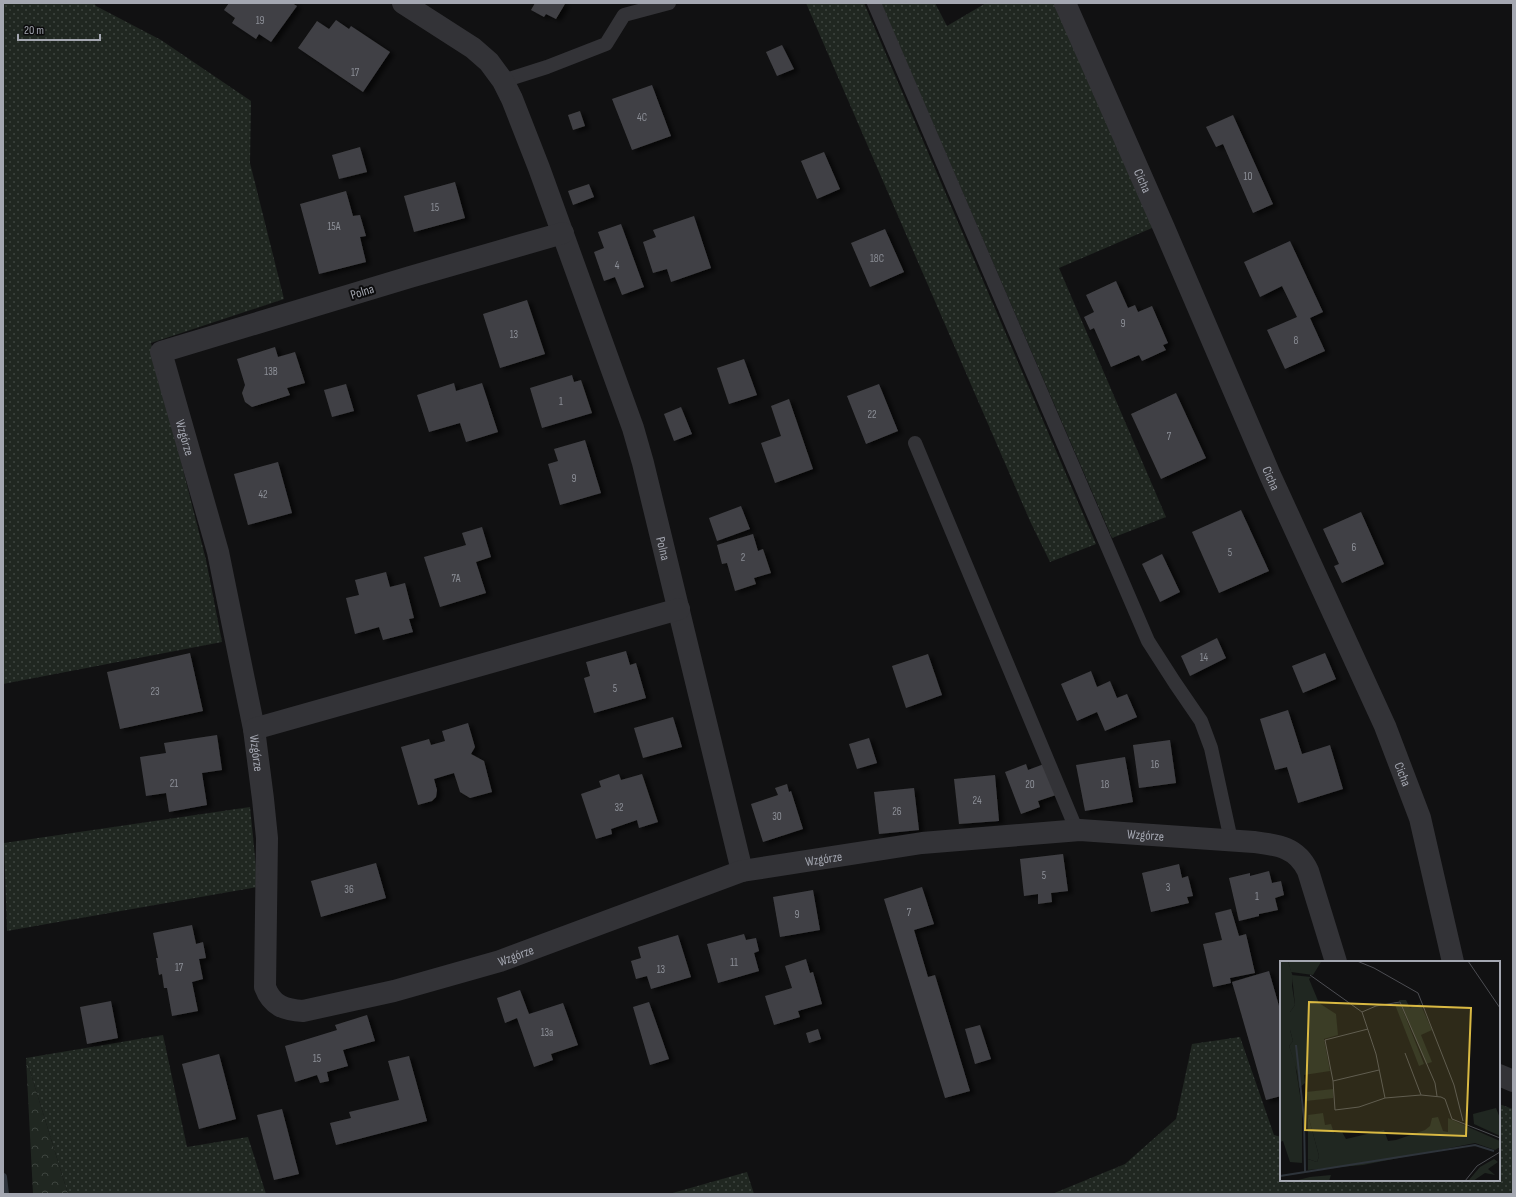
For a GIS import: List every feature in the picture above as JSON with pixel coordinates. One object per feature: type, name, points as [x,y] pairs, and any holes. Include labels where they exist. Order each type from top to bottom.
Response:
[{"type":"street","name":"Polna","points":[[403,3],[473,48],[489,62],[503,81],[536,161],[633,428],[679,609],[742,871]]},
{"type":"street","name":"Cicha","points":[[1065,3],[1270,475],[1385,726],[1420,818],[1453,961]]},
{"type":"street","name":"Polna","points":[[161,352],[410,277],[563,233]]},
{"type":"street","name":"Wzgórze","points":[[161,352],[218,552],[254,729],[267,838],[265,987],[272,1000],[289,1010],[303,1011],[387,992],[500,961],[742,871],[922,843],[1076,831],[1231,840],[1269,844],[1292,851],[1304,862],[1308,871],[1336,961]]},
{"type":"street","points":[[254,729],[679,609]]},
{"type":"street","points":[[1500,1075],[1513,1081]]},
{"type":"lane","points":[[503,81],[547,67],[606,44],[624,15],[669,3]]},
{"type":"lane","points":[[874,3],[1148,641],[1201,720],[1211,748],[1231,840]]},
{"type":"lane","points":[[914,443],[1076,831]]},
{"type":"green space","points":[[3,3],[94,3],[96,6],[161,40],[251,101],[250,163],[284,299],[151,343],[206,560],[222,642],[3,684]]},
{"type":"green space","points":[[806,3],[864,3],[1096,544],[1050,562],[1030,521]]},
{"type":"green space","points":[[881,3],[935,3],[947,26],[986,3],[1055,3],[1159,225],[1059,268],[1166,517],[1112,538]]},
{"type":"green space","points":[[250,807],[258,887],[7,931],[4,843]]},
{"type":"green space","points":[[163,1035],[187,1147],[248,1137],[266,1194],[68,1194],[26,1058]]},
{"type":"green space","points":[[1240,1037],[1274,1135],[1280,1137],[1280,1181],[1500,1181],[1500,1104],[1513,1109],[1513,1194],[1052,1194],[1125,1164],[1176,1119],[1192,1044]]},
{"type":"green space","points":[[26,1058],[68,1194],[33,1194]]},
{"type":"green space","points":[[747,1172],[754,1194],[669,1194]]},
{"type":"building","points":[[229,3],[292,3],[297,6],[271,42],[259,34],[256,39],[232,23],[235,18],[224,10]]},
{"type":"building","points":[[535,3],[565,4],[556,19],[546,14],[544,17],[531,10]]},
{"type":"building","points":[[336,20],[349,29],[351,26],[390,52],[363,92],[298,48],[317,21],[329,29]]},
{"type":"building","points":[[782,45],[794,69],[777,76],[766,52]]},
{"type":"building","points":[[652,85],[671,136],[632,150],[612,99]]},
{"type":"building","points":[[580,111],[585,126],[573,130],[568,115]]},
{"type":"building","points":[[1233,115],[1273,204],[1253,213],[1223,144],[1216,147],[1206,127]]},
{"type":"building","points":[[360,147],[367,172],[339,179],[332,155]]},
{"type":"building","points":[[824,152],[840,189],[817,199],[801,161]]},
{"type":"building","points":[[455,182],[465,218],[414,232],[404,196]]},
{"type":"building","points":[[589,184],[594,197],[573,205],[568,191]]},
{"type":"building","points":[[346,191],[353,216],[360,215],[366,236],[360,237],[366,262],[319,274],[300,204]]},
{"type":"building","points":[[694,216],[711,268],[671,282],[667,269],[653,273],[643,242],[656,237],[653,230]]},
{"type":"building","points":[[621,224],[644,287],[622,295],[615,277],[604,281],[594,252],[604,248],[598,232]]},
{"type":"building","points":[[885,229],[904,272],[870,287],[851,243]]},
{"type":"building","points":[[1290,241],[1323,312],[1310,318],[1325,351],[1285,369],[1267,330],[1297,317],[1282,286],[1260,297],[1244,262]]},
{"type":"building","points":[[1116,281],[1128,308],[1135,305],[1138,312],[1152,306],[1168,343],[1163,345],[1166,350],[1142,361],[1139,355],[1111,367],[1094,328],[1090,330],[1084,317],[1094,312],[1086,295]]},
{"type":"building","points":[[527,300],[545,354],[500,368],[483,314]]},
{"type":"building","points":[[275,347],[278,357],[295,352],[305,383],[287,388],[290,395],[252,407],[245,402],[242,393],[245,385],[237,359]]},
{"type":"building","points":[[744,359],[757,395],[729,404],[717,368]]},
{"type":"building","points":[[572,375],[574,382],[581,380],[592,413],[542,428],[530,388]]},
{"type":"building","points":[[454,383],[456,391],[482,383],[498,432],[466,442],[460,423],[429,432],[417,395]]},
{"type":"building","points":[[346,384],[354,411],[332,417],[324,390]]},
{"type":"building","points":[[879,384],[898,431],[866,444],[847,396]]},
{"type":"building","points":[[1176,393],[1206,458],[1161,479],[1131,414]]},
{"type":"building","points":[[789,399],[813,469],[775,483],[761,443],[781,436],[771,406]]},
{"type":"building","points":[[681,407],[692,434],[674,441],[664,414]]},
{"type":"building","points":[[585,440],[601,493],[560,505],[548,464],[558,461],[554,449]]},
{"type":"building","points":[[278,462],[292,513],[248,525],[234,474]]},
{"type":"building","points":[[741,506],[750,529],[717,541],[709,518]]},
{"type":"building","points":[[1241,510],[1269,571],[1219,593],[1192,532]]},
{"type":"building","points":[[1361,512],[1384,564],[1342,583],[1334,566],[1339,564],[1323,529]]},
{"type":"building","points":[[482,527],[491,557],[476,562],[486,593],[440,607],[424,557],[466,545],[462,533]]},
{"type":"building","points":[[753,534],[758,551],[763,549],[771,573],[754,578],[756,584],[735,591],[727,563],[722,564],[717,545]]},
{"type":"building","points":[[1162,554],[1180,592],[1160,602],[1142,564]]},
{"type":"building","points":[[386,572],[390,587],[405,583],[414,618],[409,619],[413,632],[383,640],[379,627],[355,634],[346,598],[359,595],[355,580]]},
{"type":"building","points":[[1217,638],[1226,658],[1190,676],[1181,656]]},
{"type":"building","points":[[626,651],[630,665],[636,663],[646,698],[594,713],[584,678],[590,676],[586,662]]},
{"type":"building","points":[[190,653],[203,711],[120,729],[107,672]]},
{"type":"building","points":[[1325,653],[1336,679],[1303,693],[1292,666]]},
{"type":"building","points":[[928,654],[942,695],[906,708],[892,666]]},
{"type":"building","points":[[1091,671],[1097,687],[1110,681],[1117,698],[1127,694],[1137,717],[1105,731],[1097,712],[1077,721],[1061,684]]},
{"type":"building","points":[[1288,710],[1302,754],[1330,745],[1343,789],[1298,803],[1287,767],[1275,770],[1260,719]]},
{"type":"building","points":[[673,717],[682,747],[643,758],[634,728]]},
{"type":"building","points":[[468,723],[475,747],[471,754],[484,761],[492,792],[470,798],[460,792],[454,773],[434,779],[437,790],[436,797],[432,801],[418,805],[401,747],[429,739],[431,745],[445,741],[442,731]]},
{"type":"building","points":[[217,735],[222,770],[202,773],[207,805],[169,812],[166,793],[146,796],[140,757],[166,753],[164,743]]},
{"type":"building","points":[[869,738],[877,763],[857,769],[849,744]]},
{"type":"building","points":[[1170,740],[1176,783],[1139,788],[1133,745]]},
{"type":"building","points":[[1125,757],[1133,802],[1085,811],[1076,765]]},
{"type":"building","points":[[1026,764],[1028,770],[1044,764],[1056,795],[1038,801],[1040,807],[1021,814],[1005,772]]},
{"type":"building","points":[[619,774],[621,780],[642,774],[658,822],[639,828],[637,820],[611,829],[612,834],[596,839],[581,794],[601,787],[599,781]]},
{"type":"building","points":[[995,775],[999,821],[959,824],[954,779]]},
{"type":"building","points":[[787,784],[789,792],[791,791],[803,829],[763,842],[751,804],[778,795],[775,788]]},
{"type":"building","points":[[914,788],[919,830],[879,834],[874,792]]},
{"type":"building","points":[[1063,854],[1068,891],[1051,893],[1052,902],[1038,904],[1038,894],[1024,896],[1020,859]]},
{"type":"building","points":[[376,863],[386,898],[321,917],[311,881]]},
{"type":"building","points":[[1179,864],[1182,878],[1188,876],[1193,896],[1187,897],[1189,903],[1151,912],[1142,873]]},
{"type":"building","points":[[1269,871],[1272,883],[1281,881],[1284,895],[1275,898],[1278,910],[1259,914],[1259,916],[1239,921],[1229,878],[1250,873],[1250,876]]},
{"type":"building","points":[[922,887],[934,924],[914,930],[928,977],[935,975],[970,1091],[945,1098],[884,899]]},
{"type":"building","points":[[813,890],[820,930],[780,937],[773,897]]},
{"type":"building","points":[[1231,909],[1239,936],[1246,934],[1255,973],[1230,978],[1231,983],[1213,987],[1203,944],[1222,940],[1215,913]]},
{"type":"building","points":[[192,925],[196,944],[203,942],[206,958],[199,959],[203,979],[192,982],[198,1011],[172,1016],[167,988],[164,988],[162,974],[159,975],[156,958],[158,958],[153,933]]},
{"type":"building","points":[[744,934],[746,940],[756,938],[759,951],[754,953],[759,971],[718,983],[707,944]]},
{"type":"building","points":[[678,935],[691,977],[651,989],[647,976],[636,979],[631,961],[641,958],[638,947]]},
{"type":"building","points":[[806,959],[810,973],[813,972],[822,1004],[798,1011],[800,1017],[774,1025],[765,996],[792,988],[785,966]]},
{"type":"building","points":[[1269,971],[1280,1010],[1280,1096],[1266,1100],[1232,982]]},
{"type":"building","points":[[520,990],[529,1014],[563,1003],[578,1045],[551,1054],[553,1060],[534,1067],[517,1018],[505,1023],[497,998]]},
{"type":"building","points":[[111,1001],[118,1038],[87,1044],[80,1007]]},
{"type":"building","points":[[649,1002],[669,1059],[650,1065],[633,1007]]},
{"type":"building","points":[[367,1015],[375,1041],[343,1050],[348,1066],[327,1072],[329,1081],[320,1083],[317,1075],[295,1082],[285,1046],[337,1030],[335,1025]]},
{"type":"building","points":[[980,1025],[991,1059],[975,1064],[965,1029]]},
{"type":"building","points":[[818,1029],[821,1039],[809,1043],[806,1033]]},
{"type":"building","points":[[219,1054],[236,1119],[199,1129],[182,1064]]},
{"type":"building","points":[[409,1056],[427,1121],[336,1145],[330,1123],[351,1118],[349,1112],[399,1100],[388,1061]]},
{"type":"building","points":[[282,1109],[299,1174],[274,1180],[257,1115]]},
{"type":"waterway","points":[[3,1177],[5,1194]]}]
